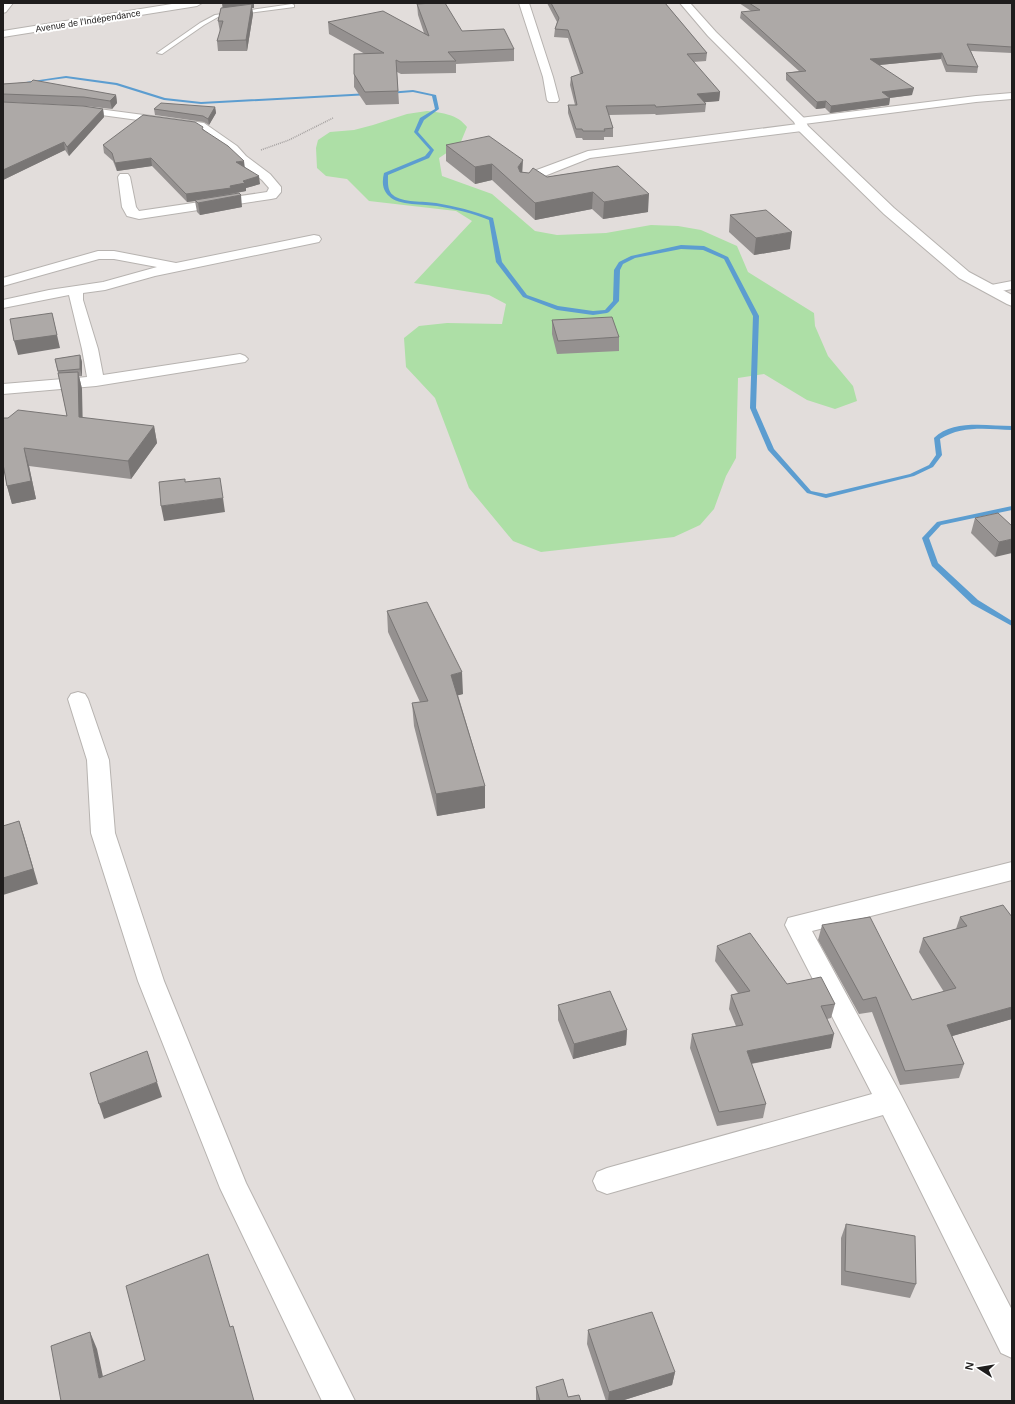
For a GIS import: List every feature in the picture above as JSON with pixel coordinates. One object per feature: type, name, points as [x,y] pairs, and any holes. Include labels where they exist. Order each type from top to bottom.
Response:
[{"type":"street","points":[[3,10],[8,3]]},
{"type":"street","name":"Avenue de l'Indépendance","points":[[3,26],[168,3]]},
{"type":"street","name":"Avenue de l'Indépendance","points":[[3,34],[197,3]]},
{"type":"street","points":[[524,3],[548,77],[553,100]]},
{"type":"street","points":[[685,3],[712,34],[889,211],[964,275],[1012,301]]},
{"type":"street","points":[[524,185],[528,180],[538,174],[588,155],[976,99],[1012,96]]},
{"type":"street","points":[[64,108],[200,125],[233,149],[242,159],[266,177],[275,187],[274,194],[139,215],[132,213],[129,207],[124,177]]},
{"type":"street","points":[[3,304],[105,286],[152,272],[314,239]]},
{"type":"street","points":[[3,282],[98,255],[114,255],[177,267]]},
{"type":"street","points":[[991,289],[1012,285]]},
{"type":"street","points":[[76,291],[76,300],[90,349],[96,381]]},
{"type":"street","points":[[3,388],[96,381],[240,359]]},
{"type":"street","points":[[78,699],[98,760],[103,834],[151,981],[234,1188],[339,1401]]},
{"type":"street","points":[[1012,871],[798,925],[890,1101],[1012,1342]]},
{"type":"street","points":[[607,1181],[890,1101]]},
{"type":"lane","points":[[160,53],[174,45],[206,21],[217,16],[292,6]]},
{"type":"path","points":[[242,159],[264,148],[310,131],[333,118]]},
{"type":"green space","points":[[427,111],[444,114],[459,119],[467,127],[460,144],[439,158],[442,176],[492,194],[535,231],[557,235],[606,233],[651,225],[678,226],[701,230],[737,246],[748,272],[814,313],[815,326],[828,356],[853,386],[857,401],[835,409],[807,400],[764,374],[738,378],[736,458],[726,476],[714,509],[700,525],[674,537],[541,552],[513,541],[469,488],[435,398],[406,367],[404,338],[419,326],[447,323],[502,324],[506,304],[489,295],[414,283],[472,221],[456,211],[369,201],[347,179],[326,176],[317,168],[316,148],[318,140],[330,132],[354,130],[407,114]]},
{"type":"building","points":[[445,3],[462,31],[504,29],[514,49],[448,52],[456,61],[400,62],[396,60],[398,91],[365,92],[354,74],[354,54],[384,53],[328,22],[383,11],[429,36],[417,4]]},
{"type":"building","points":[[551,3],[665,3],[707,53],[687,54],[720,92],[697,94],[706,104],[656,107],[655,105],[606,106],[613,128],[604,129],[605,131],[583,131],[582,129],[576,129],[568,105],[577,105],[571,77],[583,73],[568,30],[555,29],[559,18]]},
{"type":"building","points":[[749,3],[1012,3],[1012,47],[967,44],[978,67],[947,65],[942,53],[870,59],[914,88],[882,92],[890,98],[831,106],[826,101],[817,102],[786,73],[806,71],[741,12],[760,10]]},
{"type":"building","points":[[252,4],[246,40],[217,41],[223,21],[218,21],[221,8]]},
{"type":"building","points":[[33,80],[116,95],[110,101],[84,97],[3,94],[3,84],[31,82]]},
{"type":"building","points":[[3,102],[83,106],[103,109],[67,147],[64,142],[3,170]]},
{"type":"building","points":[[161,103],[215,107],[208,119],[203,116],[154,109]]},
{"type":"building","points":[[143,115],[195,122],[203,127],[202,129],[228,146],[244,161],[236,162],[259,176],[243,181],[245,183],[230,186],[231,188],[186,194],[151,158],[115,163],[112,153],[103,145]]},
{"type":"building","points":[[489,136],[523,160],[518,167],[520,172],[529,173],[533,168],[547,177],[618,166],[649,194],[604,202],[593,192],[535,203],[492,164],[475,167],[446,145]]},
{"type":"building","points":[[239,193],[241,195],[198,203],[195,200]]},
{"type":"building","points":[[766,210],[792,232],[756,238],[730,215]]},
{"type":"building","points":[[52,313],[57,335],[14,341],[10,319]]},
{"type":"building","points":[[612,317],[619,337],[558,341],[552,320]]},
{"type":"building","points":[[80,355],[80,369],[58,371],[55,359]]},
{"type":"building","points":[[78,372],[79,417],[154,426],[128,461],[24,448],[31,481],[7,486],[3,464],[3,418],[8,418],[18,410],[67,416],[58,373]]},
{"type":"building","points":[[220,478],[223,498],[161,506],[159,482],[185,479],[185,482]]},
{"type":"building","points":[[998,513],[1012,526],[1012,539],[999,542],[975,518]]},
{"type":"building","points":[[427,602],[462,672],[451,675],[485,786],[436,794],[412,703],[428,701],[387,611]]},
{"type":"building","points":[[19,821],[33,869],[3,878],[3,826]]},
{"type":"building","points":[[1003,905],[1012,917],[1012,1007],[947,1025],[964,1064],[905,1071],[876,997],[863,1000],[822,925],[870,917],[912,1000],[956,988],[923,938],[967,926],[960,917]]},
{"type":"building","points":[[750,933],[787,984],[821,977],[835,1004],[821,1006],[834,1034],[747,1051],[766,1104],[719,1112],[692,1034],[743,1025],[731,995],[750,991],[717,946]]},
{"type":"building","points":[[610,991],[627,1030],[574,1044],[558,1005]]},
{"type":"building","points":[[147,1051],[157,1082],[99,1104],[90,1073]]},
{"type":"building","points":[[846,1224],[915,1236],[916,1284],[845,1271]]},
{"type":"building","points":[[208,1254],[230,1327],[233,1326],[254,1401],[61,1401],[51,1346],[90,1332],[99,1378],[145,1360],[126,1286]]},
{"type":"building","points":[[652,1312],[675,1372],[609,1392],[588,1330]]},
{"type":"building","points":[[563,1379],[568,1397],[579,1395],[581,1401],[540,1401],[536,1387]]},
{"type":"waterway","points":[[28,82],[66,77],[117,84],[164,99],[201,103],[370,94]]},
{"type":"waterway","points":[[388,93],[413,91],[434,95],[437,109],[422,119],[416,132],[432,150],[427,157],[386,174],[385,186],[391,196],[407,202],[435,204],[473,212],[491,219],[499,262],[525,296],[557,308],[593,313],[607,311],[616,301],[617,270],[621,263],[633,257],[681,247],[704,248],[726,258],[756,316],[753,408],[771,450],[809,492],[826,496],[912,475],[931,466],[939,455],[937,438],[953,430],[973,427],[1012,428]]},
{"type":"waterway","points":[[1012,508],[939,523],[925,538],[935,564],[975,602],[1012,624]]}]
